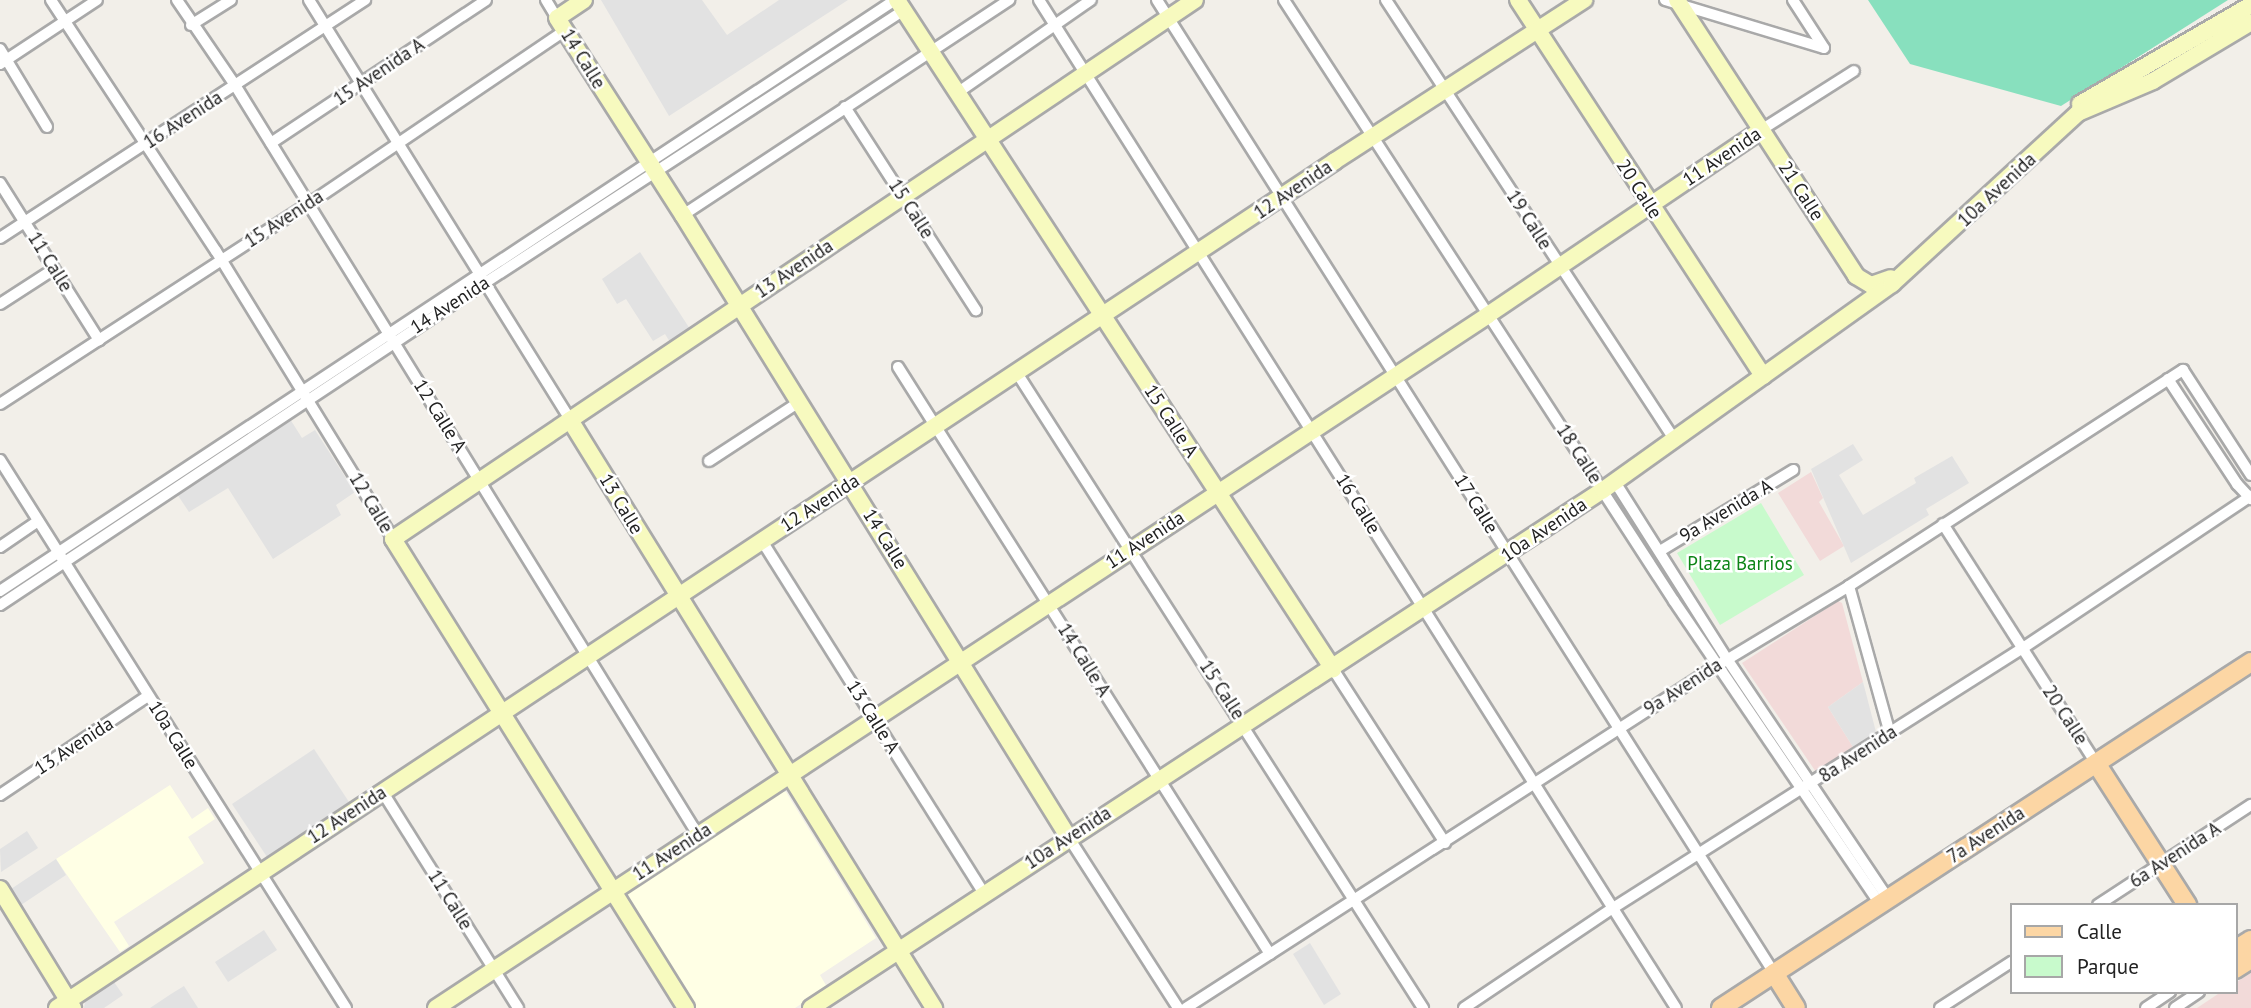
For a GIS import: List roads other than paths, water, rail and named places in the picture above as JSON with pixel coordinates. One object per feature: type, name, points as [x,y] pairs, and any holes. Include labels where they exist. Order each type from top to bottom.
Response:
[{"type":"main road","name":"7a Avenida","points":[[1721,1008],[2251,662]]},
{"type":"main road","name":"20 Calle","points":[[2096,763],[2187,903]]},
{"type":"main road","name":"17 Calle","points":[[1774,973],[1796,1008]]},
{"type":"street","name":"12 Calle","points":[[51,0],[222,260],[686,1008]]},
{"type":"street","points":[[3,62],[97,0]]},
{"type":"street","name":"12 Calle A","points":[[177,0],[191,25],[235,85],[698,835]]},
{"type":"street","points":[[191,25],[231,0]]},
{"type":"street","name":"13 Calle","points":[[309,0],[934,1008]]},
{"type":"street","name":"16 Avenida","points":[[0,239],[365,0]]},
{"type":"street","name":"15 Avenida A","points":[[271,143],[486,0]]},
{"type":"street","name":"14 Calle","points":[[546,0],[1178,1008]]},
{"type":"street","name":"15 Avenida","points":[[0,404],[398,144],[561,24],[584,0]]},
{"type":"street","points":[[683,215],[1009,0]]},
{"type":"street","name":"16 Calle","points":[[1039,0],[1676,1008]]},
{"type":"street","points":[[957,93],[1091,0]]},
{"type":"street","name":"17 Calle","points":[[1157,0],[1774,973]]},
{"type":"street","name":"13 Avenida","points":[[393,539],[1195,0]]},
{"type":"street","name":"18 Calle","points":[[1284,0],[1488,315],[1609,486],[1802,790],[1884,901]]},
{"type":"street","name":"19 Calle","points":[[1386,0],[1674,439]]},
{"type":"street","name":"20 Calle","points":[[1518,0],[1763,376]]},
{"type":"street","name":"12 Avenida","points":[[66,1006],[382,791],[1373,136],[1584,0]]},
{"type":"street","points":[[1674,2],[1824,48],[1793,0]]},
{"type":"street","name":"21 Calle","points":[[1674,2],[1856,276]]},
{"type":"street","name":"15 Calle A","points":[[899,3],[1445,843]]},
{"type":"street","name":"14 Avenida","points":[[0,605],[61,558],[899,3]]},
{"type":"street","name":"10a Avenida","points":[[1856,276],[1868,285],[1888,280],[2086,100],[2251,5]]},
{"type":"street","name":"10a Avenida","points":[[811,1008],[1609,486],[1917,263],[2078,113],[2153,81],[2251,22]]},
{"type":"street","points":[[0,49],[3,62],[47,127]]},
{"type":"street","name":"11 Avenida","points":[[436,1008],[1854,71]]},
{"type":"street","name":"15 Calle","points":[[845,107],[976,310]]},
{"type":"street","name":"11 Calle","points":[[0,183],[99,340]]},
{"type":"street","points":[[0,304],[54,269]]},
{"type":"street","points":[[1834,323],[1856,298],[1856,276]]},
{"type":"street","name":"14 Calle A","points":[[898,367],[1270,954]]},
{"type":"street","name":"9a Avenida","points":[[1186,1008],[1356,901],[1618,728],[1849,586],[2182,370],[2251,475]]},
{"type":"street","name":"15 Calle","points":[[1017,373],[1423,1008]]},
{"type":"street","points":[[2168,379],[2237,484],[2250,497]]},
{"type":"street","points":[[709,461],[799,402]]},
{"type":"street","name":"10a Calle","points":[[0,460],[346,1008]]},
{"type":"street","name":"9a Avenida A","points":[[1660,551],[1793,470]]},
{"type":"street","name":"18 Calle","points":[[1609,486],[1660,551],[1722,662],[1812,783],[1884,901]]},
{"type":"street","name":"8a Avenida","points":[[1464,1008],[1613,908],[1699,856],[2023,648],[2250,497]]},
{"type":"street","points":[[0,547],[38,521]]},
{"type":"street","name":"20 Calle","points":[[1943,524],[2096,763]]},
{"type":"street","name":"13 Calle A","points":[[762,541],[984,894]]},
{"type":"street","points":[[0,591],[61,558]]},
{"type":"street","points":[[1849,586],[1890,734]]},
{"type":"street","name":"13 Avenida","points":[[0,795],[148,696]]},
{"type":"street","name":"11 Calle","points":[[382,791],[518,1008]]},
{"type":"street","name":"6a Avenida A","points":[[2101,903],[2251,805]]},
{"type":"street","points":[[0,889],[66,1006]]},
{"type":"street","points":[[1940,1008],[1954,1004],[2010,963]]},
{"type":"street","points":[[2146,1008],[2167,994]]},
{"type":"street","points":[[2175,1008],[2196,994]]},
{"type":"park label","name":"Plaza Barrios","points":[[1740,564]]}]
